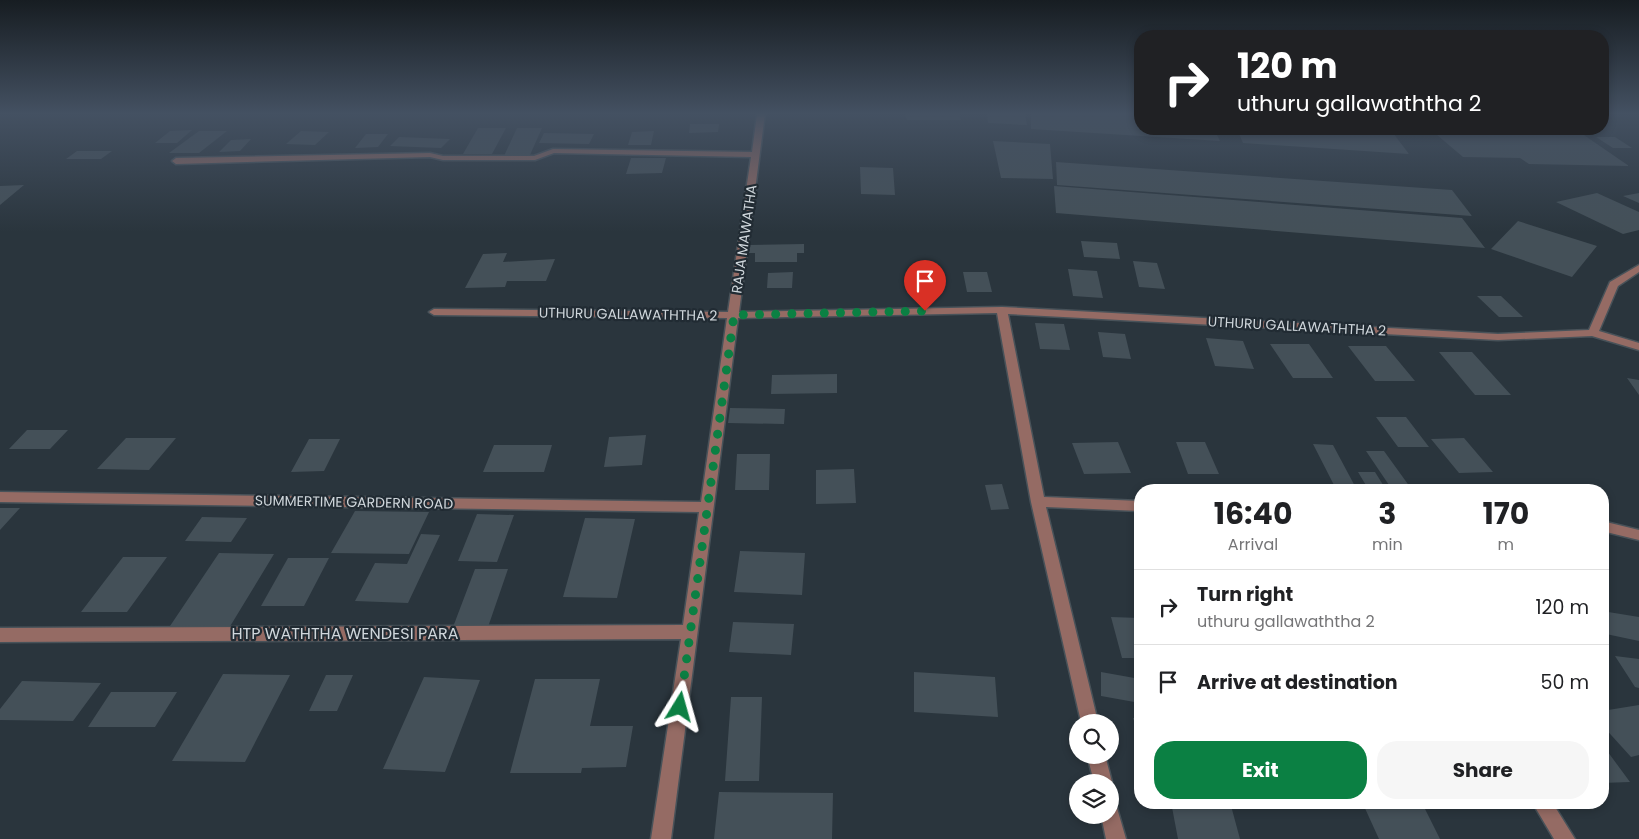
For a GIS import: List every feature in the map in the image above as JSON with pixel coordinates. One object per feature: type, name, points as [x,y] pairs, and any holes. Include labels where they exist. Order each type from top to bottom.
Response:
[{"type":"street","points":[[176,161],[430,155],[443,158],[535,158],[547,153]]},
{"type":"street","points":[[662,153],[756,155]]},
{"type":"street","name":"RAJA MAWATHA","points":[[661,839],[756,155]]},
{"type":"street","points":[[1593,333],[1614,284],[1639,268]]},
{"type":"street","points":[[1002,310],[1038,502],[1087,714]]},
{"type":"street","name":"UTHURU GALLAWATHTHA 2","points":[[434,312],[734,315],[1002,310],[1498,337],[1593,333],[1639,347]]},
{"type":"street","name":"SUMMERTIME GARDERN ROAD","points":[[0,497],[708,507]]},
{"type":"street","points":[[1038,502],[1134,506]]},
{"type":"street","points":[[1609,528],[1639,535]]},
{"type":"street","name":"HTP WATHTHA WENDESI PARA","points":[[0,635],[691,632]]},
{"type":"street","points":[[1546,809],[1565,839]]},
{"type":"street","points":[[1112,824],[1116,839]]},
{"type":"building","points":[[74,153],[109,153],[101,159],[66,159]]},
{"type":"building","points":[[463,153],[492,153],[492,154]]},
{"type":"building","points":[[505,153],[531,153],[530,155],[504,156]]},
{"type":"building","points":[[996,153],[1051,153],[1053,179],[1001,178]]},
{"type":"building","points":[[1458,153],[1610,153],[1629,166],[1529,164],[1520,158],[1463,157]]},
{"type":"building","points":[[631,158],[666,158],[662,173],[626,174]]},
{"type":"building","points":[[1056,162],[1452,190],[1472,216],[1057,185]]},
{"type":"building","points":[[860,167],[893,168],[895,195],[861,194]]},
{"type":"building","points":[[24,185],[0,205],[0,186]]},
{"type":"building","points":[[1054,186],[1462,218],[1485,248],[1056,213]]},
{"type":"building","points":[[1597,193],[1639,212],[1639,230],[1623,234],[1556,202]]},
{"type":"building","points":[[1639,193],[1639,203],[1623,196]]},
{"type":"building","points":[[1518,221],[1597,246],[1572,277],[1491,249]]},
{"type":"building","points":[[1081,241],[1117,243],[1120,259],[1084,257]]},
{"type":"building","points":[[804,244],[804,253],[797,253],[797,262],[755,262],[755,253],[748,253],[749,245]]},
{"type":"building","points":[[507,253],[503,262],[555,259],[546,281],[507,281],[505,287],[465,288],[483,254]]},
{"type":"building","points":[[1133,261],[1157,263],[1165,289],[1139,287]]},
{"type":"building","points":[[1068,269],[1097,271],[1103,298],[1073,296]]},
{"type":"building","points":[[793,272],[792,288],[767,288],[768,273]]},
{"type":"building","points":[[963,272],[987,272],[992,292],[967,292]]},
{"type":"building","points":[[1477,296],[1501,296],[1523,317],[1499,317]]},
{"type":"building","points":[[1035,323],[1064,324],[1070,350],[1040,349]]},
{"type":"building","points":[[1098,332],[1125,334],[1131,359],[1103,357]]},
{"type":"building","points":[[1206,338],[1243,341],[1254,369],[1215,366]]},
{"type":"building","points":[[1270,344],[1309,344],[1333,378],[1293,378]]},
{"type":"building","points":[[1348,346],[1386,346],[1415,381],[1375,381]]},
{"type":"building","points":[[1439,352],[1472,352],[1511,395],[1475,395]]},
{"type":"building","points":[[837,374],[837,393],[771,394],[772,375]]},
{"type":"building","points":[[1627,378],[1639,380],[1639,395]]},
{"type":"building","points":[[730,408],[785,409],[784,424],[728,423]]},
{"type":"building","points":[[1376,417],[1406,417],[1429,447],[1398,447]]},
{"type":"building","points":[[27,430],[68,430],[50,449],[9,449]]},
{"type":"building","points":[[646,435],[642,465],[604,467],[609,437]]},
{"type":"building","points":[[126,438],[176,438],[149,470],[97,469]]},
{"type":"building","points":[[1464,438],[1493,472],[1459,473],[1431,439]]},
{"type":"building","points":[[309,439],[340,439],[324,471],[291,472]]},
{"type":"building","points":[[1118,442],[1131,473],[1084,474],[1072,443]]},
{"type":"building","points":[[1176,442],[1205,442],[1219,474],[1188,474]]},
{"type":"building","points":[[1313,444],[1333,445],[1354,484],[1333,484]]},
{"type":"building","points":[[494,445],[552,445],[544,472],[483,472]]},
{"type":"building","points":[[1366,451],[1384,451],[1408,484],[1388,484]]},
{"type":"building","points":[[737,454],[770,454],[769,490],[735,490]]},
{"type":"building","points":[[854,469],[856,503],[816,504],[816,470]]},
{"type":"building","points":[[1358,472],[1375,472],[1382,484],[1365,484]]},
{"type":"building","points":[[1002,484],[1009,509],[991,510],[985,485]]},
{"type":"building","points":[[0,508],[20,508],[0,530]]},
{"type":"building","points":[[355,511],[429,512],[409,554],[331,553]]},
{"type":"building","points":[[477,514],[514,515],[497,562],[458,561]]},
{"type":"building","points":[[202,517],[247,518],[231,542],[185,541]]},
{"type":"building","points":[[585,518],[635,519],[617,598],[563,597]]},
{"type":"building","points":[[421,534],[440,535],[408,603],[355,601],[375,563],[407,564]]},
{"type":"building","points":[[740,551],[805,553],[802,595],[734,592]]},
{"type":"building","points":[[219,553],[274,554],[226,633],[166,632]]},
{"type":"building","points":[[123,557],[167,557],[127,612],[81,612]]},
{"type":"building","points":[[288,558],[329,558],[304,606],[261,606]]},
{"type":"building","points":[[475,569],[508,569],[488,627],[453,627]]},
{"type":"building","points":[[1609,612],[1639,617],[1639,641],[1609,635]]},
{"type":"building","points":[[1111,617],[1134,618],[1134,658],[1122,658]]},
{"type":"building","points":[[733,622],[794,624],[791,655],[729,652]]},
{"type":"building","points":[[1615,656],[1639,659],[1639,688],[1635,687]]},
{"type":"building","points":[[914,672],[995,677],[998,717],[914,712]]},
{"type":"building","points":[[1101,672],[1134,678],[1134,702],[1101,696]]},
{"type":"building","points":[[223,674],[290,675],[245,762],[172,761]]},
{"type":"building","points":[[326,675],[353,675],[337,711],[309,711]]},
{"type":"building","points":[[424,677],[480,680],[445,772],[383,769]]},
{"type":"building","points":[[535,679],[600,679],[590,726],[633,726],[626,767],[582,768],[581,773],[510,773]]},
{"type":"building","points":[[22,681],[101,683],[73,721],[0,720],[0,709]]},
{"type":"building","points":[[111,692],[177,692],[155,727],[88,727]]},
{"type":"building","points":[[731,697],[762,697],[759,781],[725,781]]},
{"type":"building","points":[[1639,705],[1639,755],[1631,757],[1609,733],[1609,710]]},
{"type":"building","points":[[1609,754],[1630,782],[1609,783]]},
{"type":"building","points":[[719,792],[833,793],[832,839],[714,839]]},
{"type":"building","points":[[1172,809],[1232,809],[1240,839],[1178,839]]},
{"type":"building","points":[[1365,809],[1425,809],[1440,839],[1379,839]]},
{"type":"route","points":[[680,707],[734,315],[925,311]]}]
